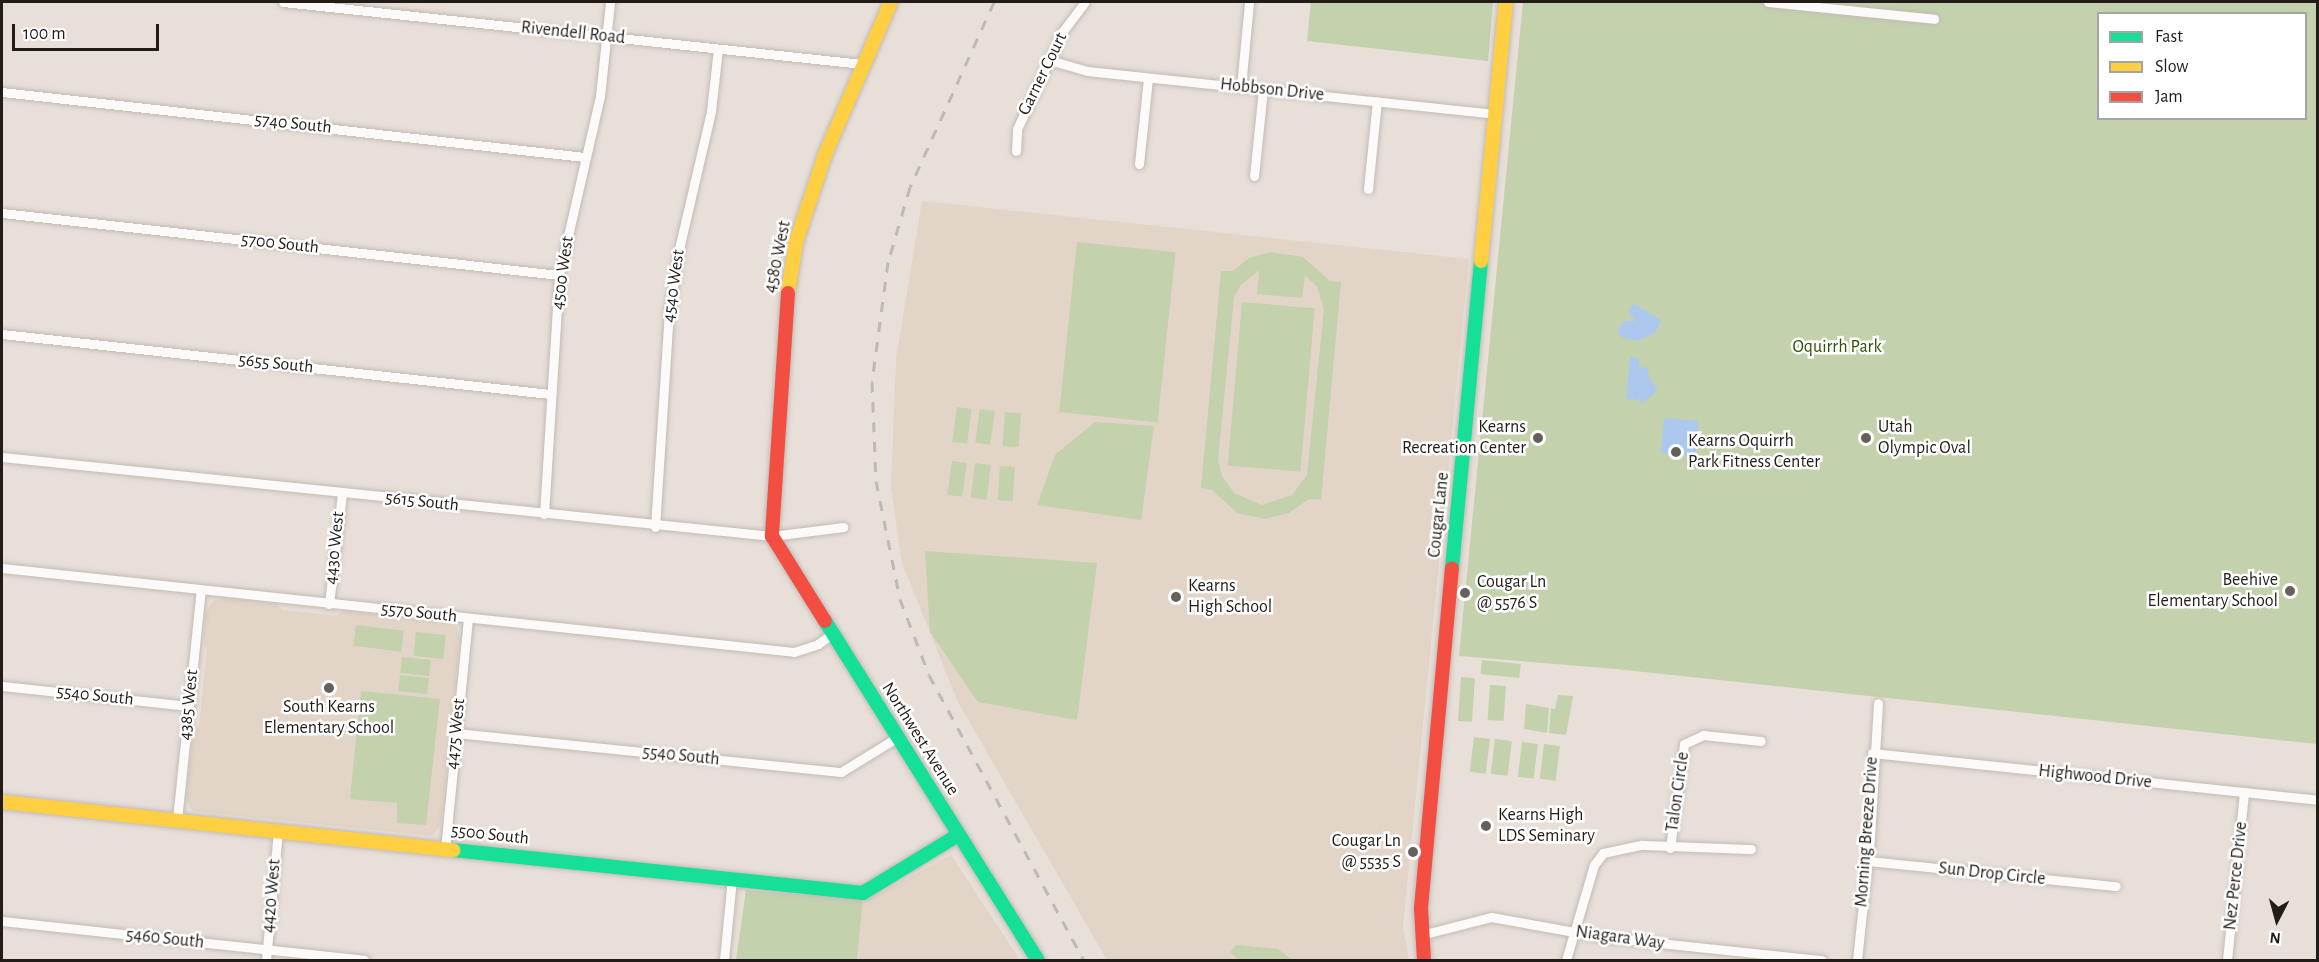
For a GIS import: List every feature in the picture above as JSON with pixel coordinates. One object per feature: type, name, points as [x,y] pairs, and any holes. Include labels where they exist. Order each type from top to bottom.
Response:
[{"type":"street","name":"Rivendell Road","points":[[284,2],[862,64]]},
{"type":"street","name":"4500 West","points":[[544,514],[559,275],[584,157],[600,96],[610,2]]},
{"type":"street","name":"4580 West","points":[[772,537],[783,322],[796,242],[826,152],[862,64],[891,2]]},
{"type":"street","name":"Garner Court","points":[[1016,151],[1017,129],[1063,31],[1085,2]]},
{"type":"street","points":[[1241,87],[1249,2]]},
{"type":"street","name":"Cougar Lane","points":[[1424,960],[1421,935],[1443,660],[1506,2]]},
{"type":"street","points":[[1768,2],[1934,19]]},
{"type":"street","name":"4540 West","points":[[655,526],[669,312],[679,249],[711,111],[718,49]]},
{"type":"street","name":"Hobbson Drive","points":[[1050,60],[1071,68],[1148,78],[1496,114]]},
{"type":"street","points":[[1139,164],[1148,78]]},
{"type":"street","points":[[1254,176],[1263,89]]},
{"type":"street","name":"5740 South","points":[[2,92],[584,157]]},
{"type":"street","points":[[1368,189],[1377,101]]},
{"type":"street","name":"5700 South","points":[[2,213],[559,275]]},
{"type":"street","name":"5655 South","points":[[2,334],[550,394]]},
{"type":"street","name":"5615 South","points":[[2,457],[772,537],[843,527]]},
{"type":"street","name":"4430 West","points":[[329,604],[342,493]]},
{"type":"street","name":"Northwest Avenue","points":[[772,537],[1038,960]]},
{"type":"street","name":"5570 South","points":[[2,568],[794,652],[818,644],[833,633]]},
{"type":"street","name":"4385 West","points":[[177,820],[201,589]]},
{"type":"street","name":"4475 West","points":[[445,849],[468,618]]},
{"type":"street","name":"5540 South","points":[[2,686],[189,706]]},
{"type":"street","name":"Morning Breeze Drive","points":[[1857,960],[1868,861],[1872,753],[1878,703]]},
{"type":"street","name":"5540 South","points":[[456,733],[841,772],[898,737]]},
{"type":"street","name":"Talon Circle","points":[[1670,848],[1684,744],[1703,735],[1761,741]]},
{"type":"street","name":"Highwood Drive","points":[[1872,753],[2318,800]]},
{"type":"street","name":"Nez Perce Drive","points":[[2227,960],[2244,792]]},
{"type":"street","name":"5500 South","points":[[2,801],[863,892],[958,835]]},
{"type":"street","name":"4420 West","points":[[266,956],[278,831]]},
{"type":"street","points":[[1566,960],[1577,932],[1598,857],[1630,846],[1751,849]]},
{"type":"street","name":"Sun Drop Circle","points":[[1868,861],[2115,886]]},
{"type":"street","points":[[724,960],[732,879]]},
{"type":"street","name":"Niagara Way","points":[[1421,935],[1491,917],[1577,932],[1822,960]]},
{"type":"street","name":"5460 South","points":[[2,921],[266,956],[364,960]]},
{"type":"shaded area","name":"Kearns High School","points":[[922,201],[1469,259],[1403,926],[1409,960],[1107,960],[958,702],[902,563],[891,488],[896,360]]},
{"type":"shaded area","name":"South Kearns Elementary School","points":[[223,598],[277,604],[282,610],[337,616],[343,611],[446,622],[457,627],[460,637],[441,824],[433,836],[192,811],[186,798],[194,729],[199,726],[207,649],[203,644],[206,612],[213,601]]},
{"type":"shaded area","points":[[951,855],[1020,960],[857,960],[863,902]]},
{"type":"green space","points":[[1311,2],[1493,2],[1488,61],[1307,41]]},
{"type":"green space","name":"Oquirrh Park","points":[[1523,2],[2317,2],[2317,744],[1616,669],[1459,656]]},
{"type":"green space","points":[[1077,242],[1175,252],[1158,422],[1059,412]]},
{"type":"green space","points":[[1270,252],[1303,257],[1330,281],[1341,282],[1321,500],[1309,499],[1289,513],[1265,519],[1237,513],[1212,490],[1201,488],[1221,271],[1233,271],[1249,258]],"holes":[[[1259,270],[1257,294],[1302,298],[1305,275],[1317,287],[1324,309],[1307,475],[1292,495],[1262,505],[1234,493],[1222,476],[1218,460],[1234,297],[1241,285]]]},
{"type":"green space","points":[[1242,302],[1315,308],[1300,472],[1228,465]]},
{"type":"green space","points":[[957,407],[972,409],[967,444],[952,442]]},
{"type":"green space","points":[[980,409],[995,411],[990,445],[975,443]]},
{"type":"green space","points":[[1005,412],[1021,413],[1019,447],[1003,446]]},
{"type":"green space","points":[[1095,422],[1154,426],[1141,520],[1037,505],[1055,455]]},
{"type":"green space","points":[[952,461],[967,463],[962,497],[947,495]]},
{"type":"green space","points":[[975,463],[991,465],[987,500],[971,498]]},
{"type":"green space","points":[[1000,466],[1015,467],[1013,501],[998,500]]},
{"type":"green space","points":[[925,551],[1097,563],[1077,720],[978,702],[930,632]]},
{"type":"green space","points":[[356,625],[404,631],[401,652],[353,646]]},
{"type":"green space","points":[[416,632],[446,635],[443,659],[413,656]]},
{"type":"green space","points":[[402,657],[431,660],[429,676],[400,673]]},
{"type":"green space","points":[[1482,660],[1521,664],[1519,678],[1481,674]]},
{"type":"green space","points":[[400,675],[429,678],[427,694],[398,691]]},
{"type":"green space","points":[[1461,677],[1475,678],[1472,722],[1458,721]]},
{"type":"green space","points":[[1490,685],[1506,686],[1504,721],[1488,720]]},
{"type":"green space","points":[[361,691],[440,699],[426,825],[397,823],[397,803],[350,799]]},
{"type":"green space","points":[[1558,695],[1573,696],[1566,735],[1549,733],[1551,708],[1555,709]]},
{"type":"green space","points":[[1526,704],[1549,708],[1547,733],[1524,729]]},
{"type":"green space","points":[[1474,737],[1490,739],[1486,774],[1470,772]]},
{"type":"green space","points":[[1495,739],[1512,741],[1508,776],[1491,774]]},
{"type":"green space","points":[[1522,742],[1538,744],[1534,779],[1518,777]]},
{"type":"green space","points":[[1544,744],[1560,746],[1556,781],[1540,779]]},
{"type":"green space","points":[[746,890],[863,899],[857,960],[736,960]]},
{"type":"green space","points":[[1236,945],[1278,949],[1292,960],[1239,960],[1230,952]]},
{"type":"water","points":[[1633,303],[1661,320],[1655,333],[1637,341],[1621,337],[1618,331],[1623,321],[1636,321],[1628,313]]},
{"type":"water","points":[[1630,357],[1639,358],[1639,367],[1648,368],[1649,377],[1658,390],[1640,405],[1640,396],[1638,400],[1626,399]]},
{"type":"water","points":[[1664,418],[1699,421],[1696,456],[1661,453]]},
{"type":"railway","points":[[994,2],[910,187],[888,262],[872,382],[876,481],[900,599],[929,675],[1084,960]]},
{"type":"traffic: fast","points":[[1452,568],[1481,261]]},
{"type":"traffic: fast","points":[[825,621],[1038,960]]},
{"type":"traffic: fast","points":[[453,850],[863,893],[958,835]]},
{"type":"traffic: slow","points":[[788,293],[796,242],[826,152],[891,2]]},
{"type":"traffic: slow","points":[[1481,261],[1506,2]]},
{"type":"traffic: slow","points":[[2,802],[453,850]]},
{"type":"traffic: jam","points":[[788,293],[772,536],[825,621]]},
{"type":"traffic: jam","points":[[1424,960],[1421,908],[1452,568]]},
{"type":"place","name":"Kearns Recreation Center","points":[[1538,438]]},
{"type":"place","name":"Utah Olympic Oval","points":[[1866,438]]},
{"type":"place","name":"Kearns Oquirrh Park Fitness Center","points":[[1676,452]]},
{"type":"place","name":"Beehive Elementary School","points":[[2290,591]]},
{"type":"place","name":"Cougar Ln @ 5576 S","points":[[1465,593]]},
{"type":"place","name":"Kearns High School","points":[[1176,597]]},
{"type":"place","name":"South Kearns Elementary School","points":[[329,688]]},
{"type":"place","name":"Kearns High LDS Seminary","points":[[1486,826]]},
{"type":"place","name":"Cougar Ln @ 5535 S","points":[[1413,852]]}]
